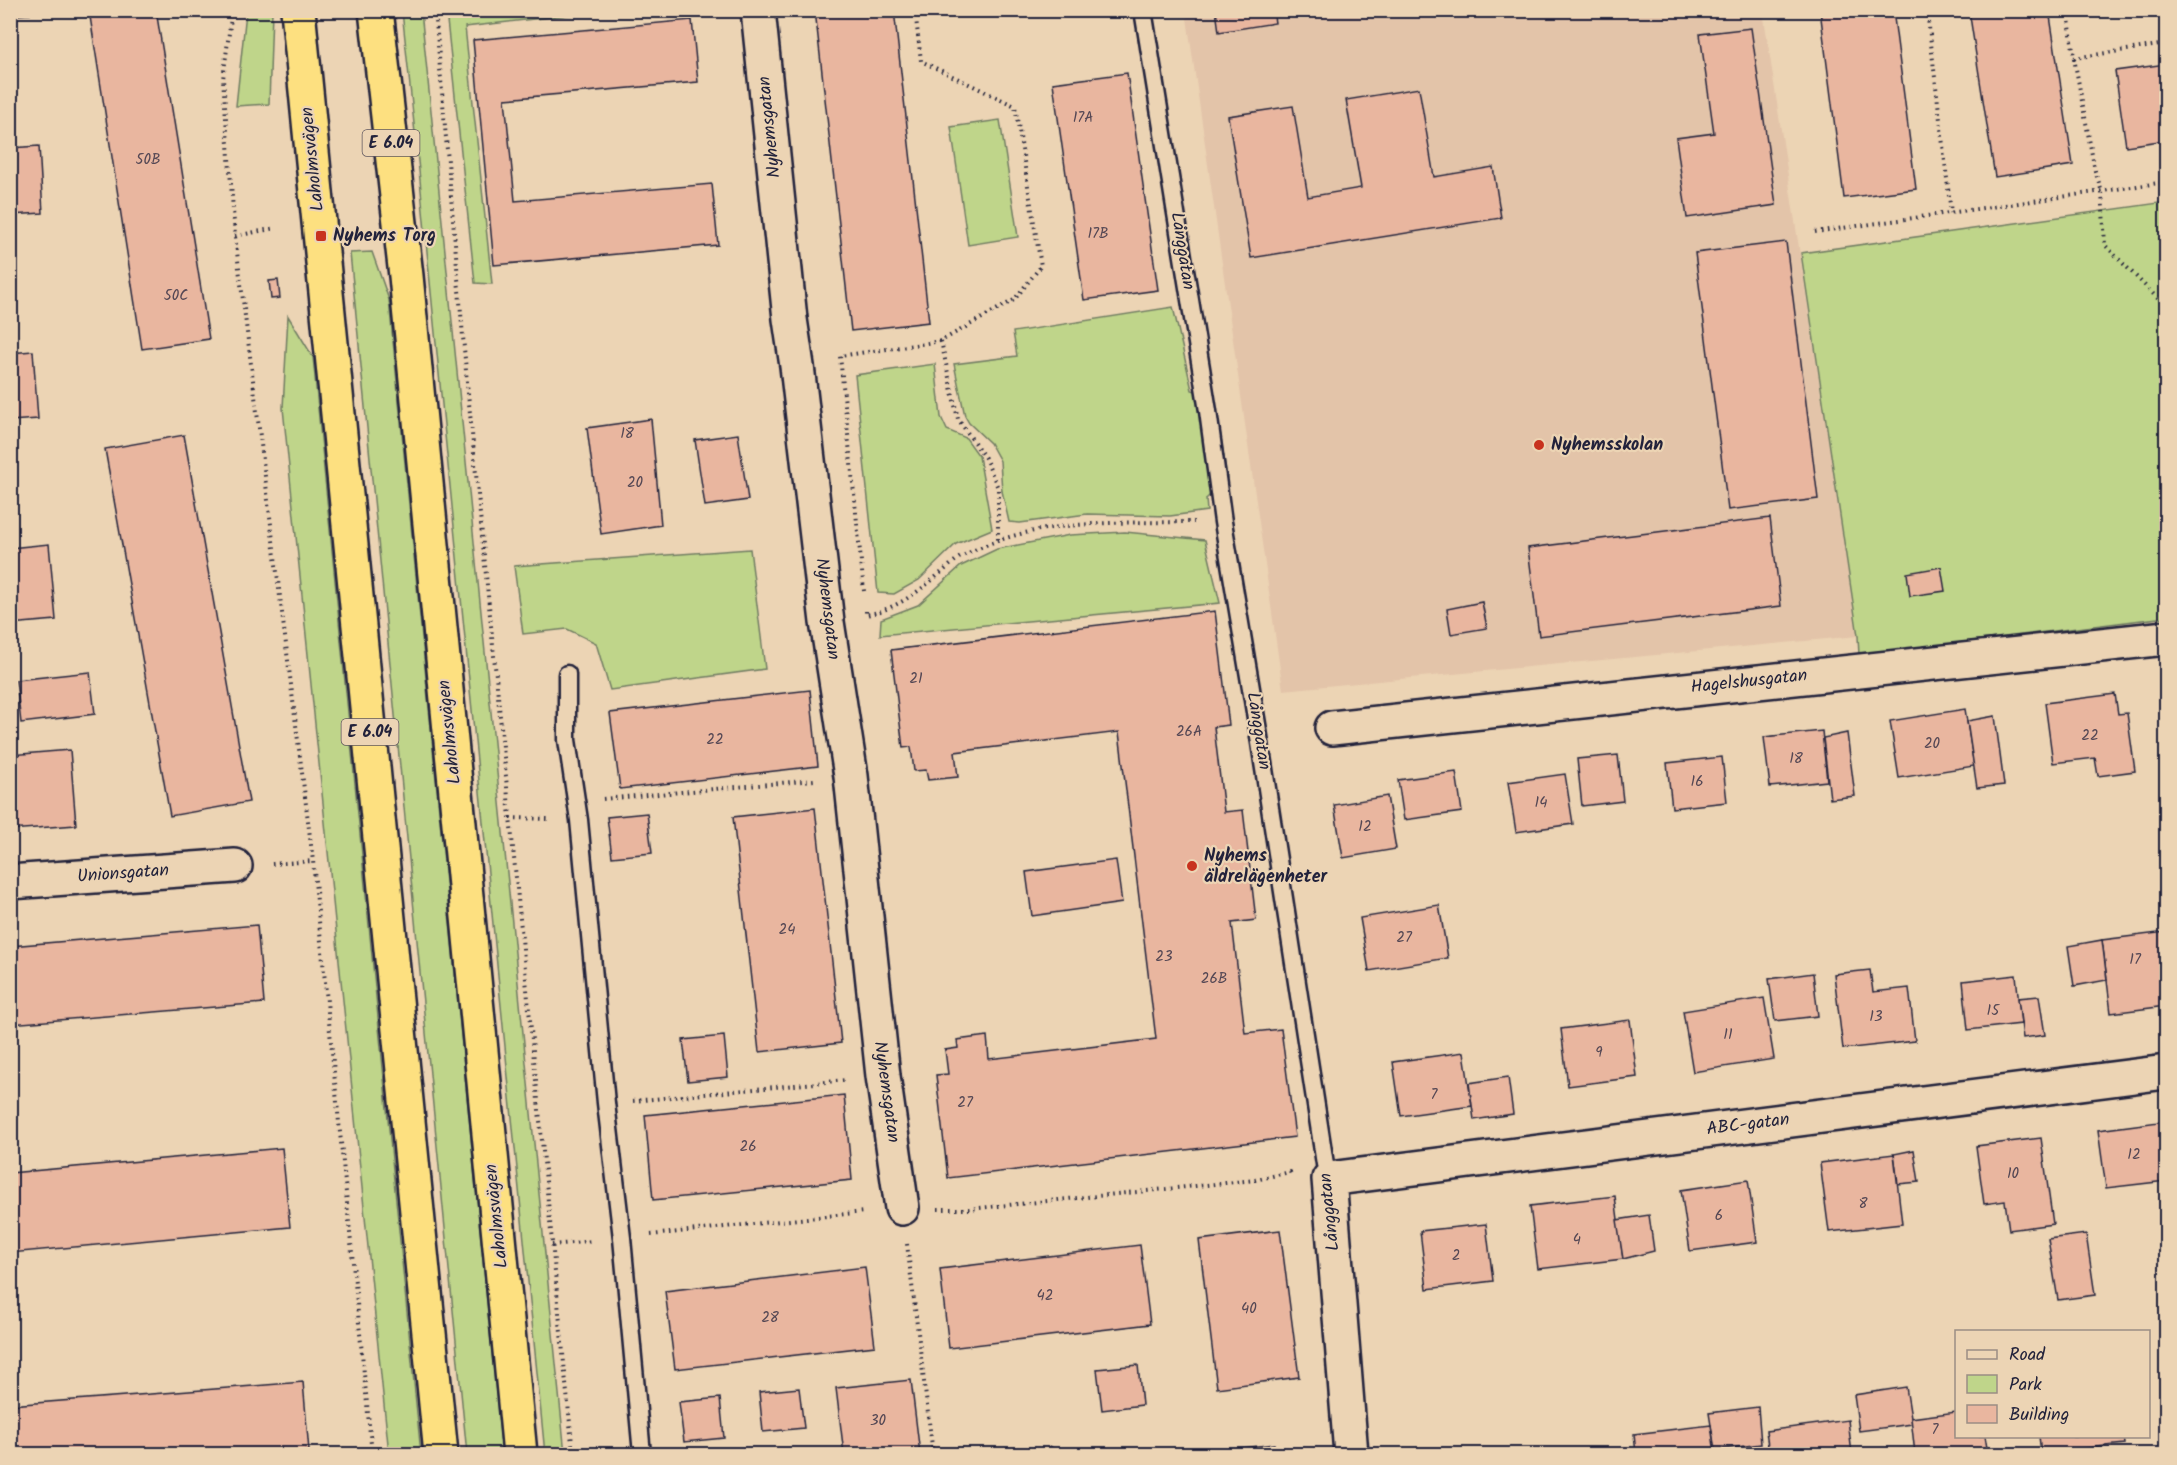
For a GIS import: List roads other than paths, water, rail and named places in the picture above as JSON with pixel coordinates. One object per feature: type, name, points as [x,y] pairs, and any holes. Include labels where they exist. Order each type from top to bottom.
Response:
[{"type":"highway","name":"Laholmsvägen","points":[[298,10],[441,1455]]},
{"type":"highway","name":"Laholmsvägen","points":[[376,10],[407,288],[520,1455]]},
{"type":"street","name":"Nyhemsgatan","points":[[758,10],[790,319],[827,622],[851,776],[883,1076],[902,1208]]},
{"type":"street","name":"Hagelshusgatan","points":[[1332,728],[2166,638]]},
{"type":"street","name":"Unionsgatan","points":[[10,882],[235,866]]},
{"type":"street","name":"ABC-gatan","points":[[1329,1179],[2166,1072]]},
{"type":"street","name":"Långgatan","points":[[1329,1179],[1351,1455]]},
{"type":"lane","name":"Långgatan","points":[[1143,10],[1329,1179]]},
{"type":"lane","points":[[567,674],[567,740],[579,820],[642,1455]]},
{"type":"place","name":"Nyhems Torg","points":[[321,236]]},
{"type":"place","name":"Nyhemsskolan","points":[[1539,445]]},
{"type":"place","name":"Nyhems äldrelägenheter","points":[[1192,866]]}]
